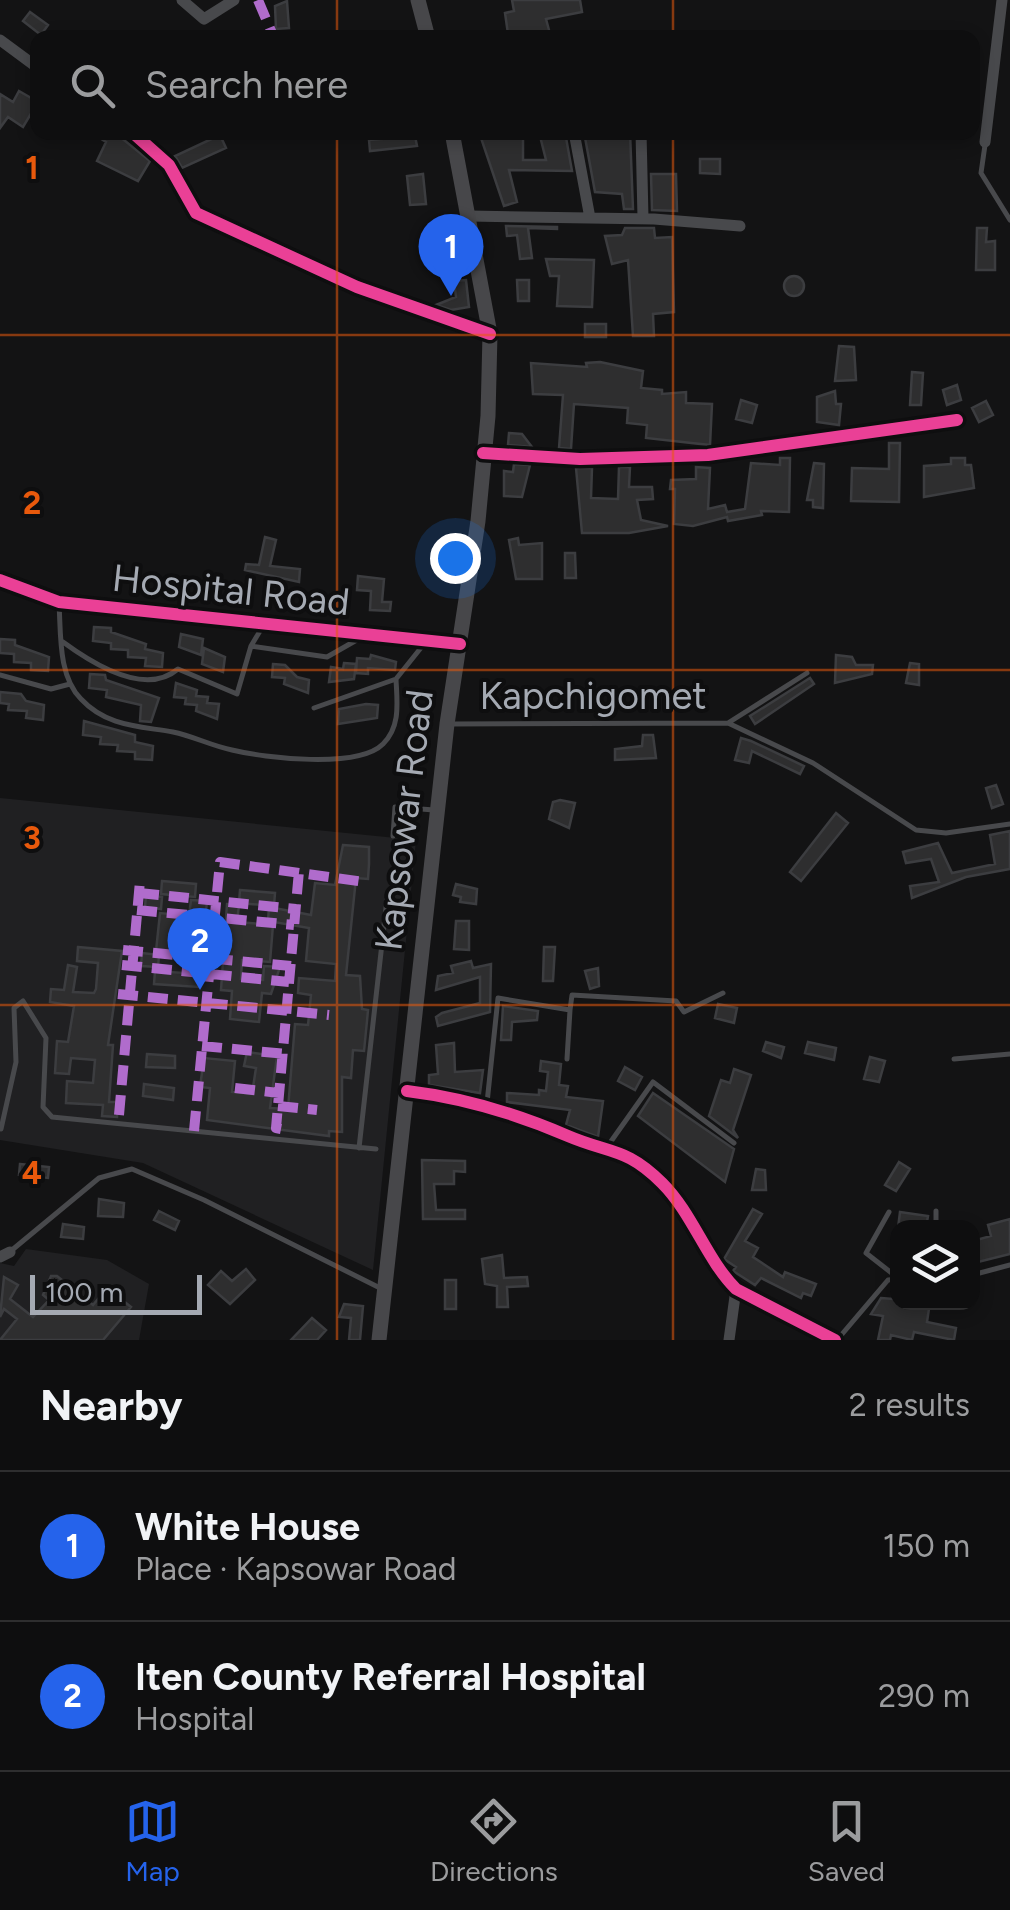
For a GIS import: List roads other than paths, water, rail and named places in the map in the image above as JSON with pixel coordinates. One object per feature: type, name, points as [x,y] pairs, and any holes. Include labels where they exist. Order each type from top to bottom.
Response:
[{"type":"main road","points":[[418,0],[426,30]]},
{"type":"main road","name":"Kapsowar Road","points":[[380,1340],[436,810],[483,453],[490,334],[454,140]]},
{"type":"street","points":[[182,0],[204,19],[234,0]]},
{"type":"street","points":[[985,142],[1005,23],[1002,0]]},
{"type":"street","points":[[0,40],[30,62]]},
{"type":"street","points":[[141,140],[169,165],[196,213],[357,286],[490,334]]},
{"type":"street","points":[[575,140],[590,218]]},
{"type":"street","points":[[641,140],[643,218]]},
{"type":"street","points":[[469,216],[643,218],[740,226]]},
{"type":"street","points":[[483,453],[580,459],[708,454],[956,420]]},
{"type":"street","name":"Hospital Road","points":[[0,580],[59,602],[460,644]]},
{"type":"street","points":[[407,1091],[488,1103],[630,1154],[664,1184],[695,1222],[736,1289],[836,1340]]},
{"type":"street","points":[[730,1340],[736,1289]]},
{"type":"lane","points":[[985,142],[981,173],[1010,220]]},
{"type":"lane","points":[[59,602],[61,640],[70,684],[98,713],[124,725],[173,732],[236,752],[341,760],[380,748],[393,731],[398,710],[396,679]]},
{"type":"lane","points":[[61,640],[90,661],[144,682],[165,680],[178,669],[238,694],[251,646],[263,626]]},
{"type":"lane","points":[[251,646],[327,657],[367,634]]},
{"type":"lane","points":[[314,708],[396,679],[426,641]]},
{"type":"lane","points":[[728,723],[807,673]]},
{"type":"lane","points":[[0,675],[51,689],[70,684]]},
{"type":"lane","name":"Kapchigomet","points":[[446,724],[728,723],[814,763],[916,830],[946,833],[1010,824]]},
{"type":"lane","points":[[393,836],[394,808],[436,810]]},
{"type":"lane","points":[[358,1148],[386,899]]},
{"type":"lane","points":[[567,1059],[572,994],[676,1002],[684,1012],[723,993]]},
{"type":"lane","points":[[488,1103],[498,998],[570,1010]]},
{"type":"lane","points":[[2,1129],[16,1062],[14,1008],[24,1001],[46,1038],[43,1106],[52,1117],[376,1150]]},
{"type":"lane","points":[[954,1060],[1010,1054]]},
{"type":"lane","points":[[607,1148],[653,1082],[734,1142]]},
{"type":"lane","points":[[5,1254],[99,1178],[132,1169],[204,1200],[384,1291]]},
{"type":"lane","points":[[936,1211],[936,1220]]},
{"type":"lane","points":[[890,1212],[866,1254],[890,1273]]},
{"type":"lane","points":[[980,1273],[1010,1265]]},
{"type":"lane","points":[[836,1340],[890,1280]]},
{"type":"place","name":"White House","points":[[451,296]]},
{"type":"place","name":"Iten County Referral Hospital","points":[[200,990]]}]
